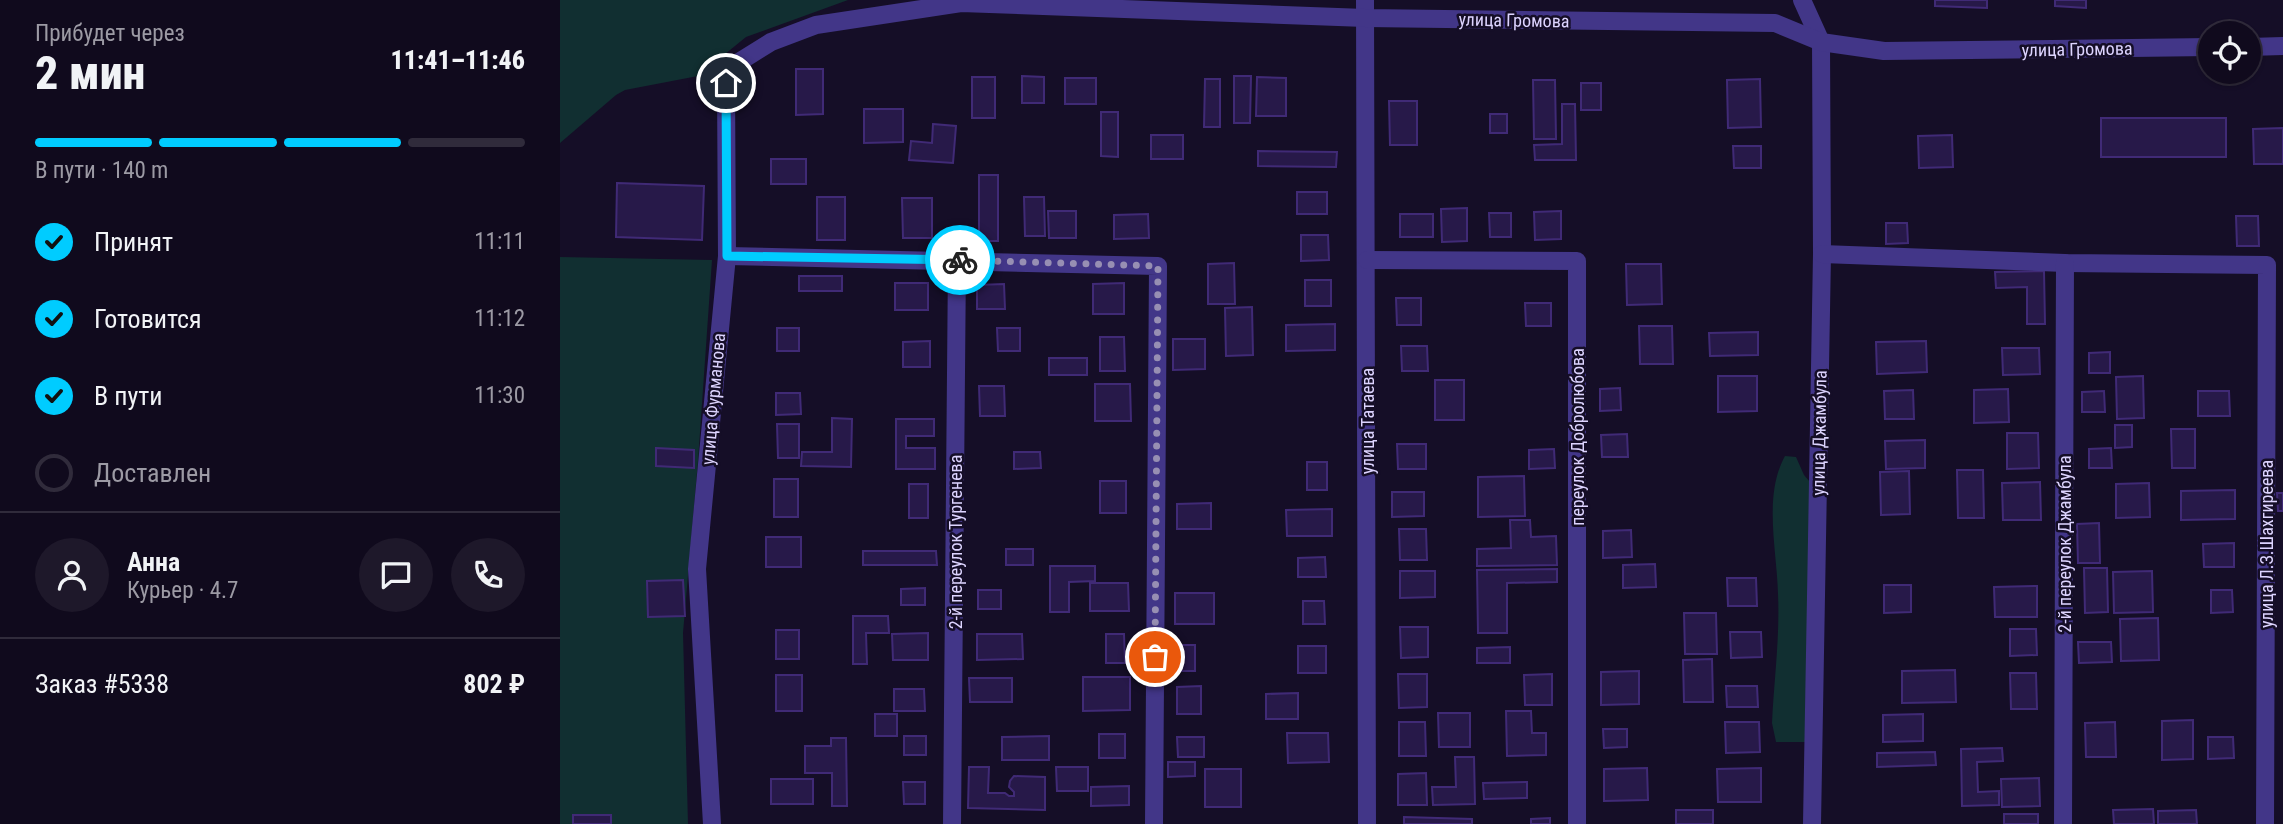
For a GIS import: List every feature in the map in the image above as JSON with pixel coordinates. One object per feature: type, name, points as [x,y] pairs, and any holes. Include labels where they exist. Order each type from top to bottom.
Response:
[{"type":"street","points":[[1802,0],[1821,42]]},
{"type":"street","name":"улица Громова","points":[[816,25],[961,4],[1365,9],[1775,23],[1821,42],[1884,51],[2198,47]]},
{"type":"street","name":"улица Татаева","points":[[1365,9],[1367,824]]},
{"type":"street","name":"улица Фурманова","points":[[712,824],[697,569],[727,256],[726,83],[739,62],[771,42],[816,25]]},
{"type":"street","name":"улица Джамбула","points":[[1812,824],[1822,254],[1821,42]]},
{"type":"street","points":[[2261,47],[2283,46]]},
{"type":"street","points":[[1822,254],[2064,263]]},
{"type":"street","points":[[727,256],[1158,266],[1154,824]]},
{"type":"street","name":"2-й переулок Тургенева","points":[[952,824],[957,260]]},
{"type":"street","name":"переулок Добролюбова","points":[[1367,260],[1577,261],[1577,824]]},
{"type":"street","name":"улица Л.З.Шахгиреева","points":[[2064,263],[2267,265],[2264,824]]},
{"type":"street","name":"2-й переулок Джамбула","points":[[2063,824],[2064,263]]},
{"type":"green space","points":[[560,0],[848,0],[746,37],[698,76],[625,90],[560,143]]},
{"type":"green space","points":[[560,257],[712,260],[683,633],[688,824],[560,824]]},
{"type":"green space","points":[[1785,456],[1796,457],[1810,482],[1805,742],[1776,742],[1772,723],[1778,643],[1773,506],[1774,488]]},
{"type":"building","points":[[1935,0],[1987,0],[1987,8],[1935,6]]},
{"type":"building","points":[[2055,0],[2086,0],[2086,8],[2055,6]]},
{"type":"building","points":[[796,69],[823,69],[823,114],[796,115]]},
{"type":"building","points":[[1022,76],[1044,77],[1044,103],[1022,103]]},
{"type":"building","points":[[1234,76],[1251,76],[1250,123],[1234,123]]},
{"type":"building","points":[[972,77],[995,77],[995,118],[972,118]]},
{"type":"building","points":[[1257,77],[1286,78],[1286,116],[1256,116]]},
{"type":"building","points":[[1065,78],[1096,78],[1096,104],[1065,104]]},
{"type":"building","points":[[1205,79],[1220,79],[1220,127],[1204,127]]},
{"type":"building","points":[[1760,79],[1761,127],[1728,128],[1727,80]]},
{"type":"building","points":[[1533,80],[1555,80],[1556,139],[1534,139]]},
{"type":"building","points":[[1581,83],[1601,83],[1601,110],[1581,110]]},
{"type":"building","points":[[1389,101],[1417,101],[1417,145],[1390,145]]},
{"type":"building","points":[[1562,104],[1575,104],[1576,160],[1535,160],[1534,145],[1562,144]]},
{"type":"building","points":[[864,109],[903,109],[903,142],[864,143]]},
{"type":"building","points":[[1101,112],[1118,112],[1118,157],[1101,156]]},
{"type":"building","points":[[1490,114],[1507,114],[1507,133],[1490,133]]},
{"type":"building","points":[[2101,118],[2226,118],[2226,157],[2101,157]]},
{"type":"building","points":[[933,124],[956,126],[953,163],[909,160],[911,141],[932,143]]},
{"type":"building","points":[[2283,128],[2283,164],[2254,164],[2253,129]]},
{"type":"building","points":[[1151,135],[1183,135],[1183,159],[1151,159]]},
{"type":"building","points":[[1952,135],[1953,167],[1919,168],[1918,136]]},
{"type":"building","points":[[1733,146],[1761,146],[1761,168],[1734,168]]},
{"type":"building","points":[[1258,151],[1337,152],[1336,167],[1258,166]]},
{"type":"building","points":[[771,159],[806,159],[806,184],[771,184]]},
{"type":"building","points":[[979,175],[998,175],[998,241],[979,241]]},
{"type":"building","points":[[617,183],[704,186],[702,240],[616,237]]},
{"type":"building","points":[[1297,192],[1327,192],[1327,214],[1297,214]]},
{"type":"building","points":[[817,197],[845,197],[845,240],[817,240]]},
{"type":"building","points":[[1024,197],[1044,197],[1045,236],[1025,236]]},
{"type":"building","points":[[902,198],[932,198],[932,238],[903,238]]},
{"type":"building","points":[[1467,208],[1467,241],[1442,242],[1441,209]]},
{"type":"building","points":[[1048,211],[1076,211],[1076,238],[1049,238]]},
{"type":"building","points":[[1561,211],[1561,239],[1535,240],[1534,212]]},
{"type":"building","points":[[1489,213],[1511,213],[1511,237],[1490,237]]},
{"type":"building","points":[[1148,214],[1149,238],[1114,239],[1114,215]]},
{"type":"building","points":[[1400,214],[1433,214],[1433,237],[1400,237]]},
{"type":"building","points":[[2236,216],[2258,216],[2259,246],[2237,246]]},
{"type":"building","points":[[1886,223],[1907,223],[1908,243],[1886,244]]},
{"type":"building","points":[[1301,235],[1328,235],[1329,260],[1301,261]]},
{"type":"building","points":[[1234,263],[1235,304],[1208,304],[1208,264]]},
{"type":"building","points":[[1626,264],[1661,264],[1662,304],[1627,305]]},
{"type":"building","points":[[2044,271],[2045,324],[2027,324],[2027,287],[1996,288],[1995,272]]},
{"type":"building","points":[[799,276],[842,276],[842,291],[799,291]]},
{"type":"building","points":[[1305,280],[1331,280],[1331,306],[1305,306]]},
{"type":"building","points":[[895,283],[928,283],[928,310],[895,310]]},
{"type":"building","points":[[1124,283],[1124,314],[1093,314],[1093,284]]},
{"type":"building","points":[[1004,284],[1005,309],[977,309],[977,285]]},
{"type":"building","points":[[1396,298],[1421,298],[1421,325],[1397,325]]},
{"type":"building","points":[[1525,303],[1551,303],[1551,326],[1526,326]]},
{"type":"building","points":[[1252,307],[1253,355],[1226,356],[1225,308]]},
{"type":"building","points":[[1335,324],[1335,350],[1286,351],[1286,325]]},
{"type":"building","points":[[1639,326],[1672,326],[1673,364],[1640,364]]},
{"type":"building","points":[[777,328],[799,328],[799,351],[777,351]]},
{"type":"building","points":[[997,328],[1020,328],[1020,351],[998,351]]},
{"type":"building","points":[[1758,332],[1758,355],[1710,356],[1709,333]]},
{"type":"building","points":[[1100,337],[1124,337],[1125,371],[1100,371]]},
{"type":"building","points":[[1173,339],[1205,339],[1205,369],[1173,370]]},
{"type":"building","points":[[930,341],[930,367],[903,367],[903,342]]},
{"type":"building","points":[[1926,341],[1927,372],[1877,374],[1876,342]]},
{"type":"building","points":[[1401,346],[1427,346],[1428,371],[1402,371]]},
{"type":"building","points":[[2002,348],[2039,348],[2040,374],[2003,375]]},
{"type":"building","points":[[2110,352],[2110,373],[2089,373],[2089,353]]},
{"type":"building","points":[[1049,358],[1087,358],[1087,375],[1049,375]]},
{"type":"building","points":[[1718,376],[1757,376],[1757,411],[1718,412]]},
{"type":"building","points":[[2143,376],[2144,418],[2117,419],[2116,377]]},
{"type":"building","points":[[1435,380],[1464,380],[1464,420],[1435,420]]},
{"type":"building","points":[[1095,384],[1130,384],[1131,421],[1095,421]]},
{"type":"building","points":[[979,386],[1004,386],[1005,416],[980,416]]},
{"type":"building","points":[[1620,388],[1621,410],[1600,411],[1600,389]]},
{"type":"building","points":[[2008,389],[2009,422],[1974,423],[1974,390]]},
{"type":"building","points":[[1913,390],[1914,419],[1885,419],[1884,391]]},
{"type":"building","points":[[2104,391],[2105,412],[2082,412],[2082,392]]},
{"type":"building","points":[[2198,391],[2229,391],[2230,416],[2198,416]]},
{"type":"building","points":[[776,393],[800,393],[801,414],[776,415]]},
{"type":"building","points":[[832,418],[852,419],[851,467],[801,466],[802,452],[832,452]]},
{"type":"building","points":[[896,419],[934,419],[934,436],[906,436],[906,448],[935,448],[935,469],[896,469]]},
{"type":"building","points":[[777,424],[799,424],[799,458],[778,458]]},
{"type":"building","points":[[2115,425],[2132,425],[2132,447],[2115,448]]},
{"type":"building","points":[[2171,429],[2195,429],[2195,468],[2172,468]]},
{"type":"building","points":[[2007,433],[2038,433],[2039,468],[2007,469]]},
{"type":"building","points":[[1627,434],[1628,457],[1602,457],[1601,435]]},
{"type":"building","points":[[1925,440],[1925,468],[1886,469],[1885,441]]},
{"type":"building","points":[[1397,444],[1426,444],[1426,469],[1398,469]]},
{"type":"building","points":[[656,448],[694,450],[694,468],[656,466]]},
{"type":"building","points":[[2111,448],[2112,468],[2089,468],[2089,449]]},
{"type":"building","points":[[1554,449],[1555,468],[1529,469],[1529,450]]},
{"type":"building","points":[[1014,452],[1040,452],[1041,468],[1014,469]]},
{"type":"building","points":[[1307,462],[1327,462],[1327,490],[1307,490]]},
{"type":"building","points":[[1957,470],[1983,470],[1984,518],[1958,518]]},
{"type":"building","points":[[1909,471],[1910,514],[1881,515],[1880,472]]},
{"type":"building","points":[[1524,476],[1525,516],[1478,517],[1478,477]]},
{"type":"building","points":[[774,479],[798,479],[798,517],[774,517]]},
{"type":"building","points":[[1100,481],[1126,481],[1126,513],[1100,513]]},
{"type":"building","points":[[2040,482],[2041,520],[2003,520],[2002,483]]},
{"type":"building","points":[[2149,483],[2150,517],[2116,518],[2116,484]]},
{"type":"building","points":[[909,484],[928,484],[928,518],[909,518]]},
{"type":"building","points":[[2235,490],[2235,519],[2181,520],[2181,491]]},
{"type":"building","points":[[1392,492],[1424,492],[1424,516],[1392,517]]},
{"type":"building","points":[[2277,493],[2283,493],[2283,511],[2278,511]]},
{"type":"building","points":[[1211,503],[1211,529],[1177,529],[1177,504]]},
{"type":"building","points":[[1332,509],[1332,536],[1287,536],[1286,510]]},
{"type":"building","points":[[1510,520],[1530,520],[1531,537],[1556,536],[1557,565],[1477,566],[1477,549],[1511,548]]},
{"type":"building","points":[[2099,523],[2100,563],[2078,563],[2077,524]]},
{"type":"building","points":[[1399,529],[1426,529],[1427,560],[1400,560]]},
{"type":"building","points":[[1631,530],[1632,557],[1603,558],[1603,531]]},
{"type":"building","points":[[766,537],[801,537],[801,567],[766,567]]},
{"type":"building","points":[[2234,543],[2234,567],[2204,567],[2203,544]]},
{"type":"building","points":[[1006,549],[1033,549],[1033,565],[1006,565]]},
{"type":"building","points":[[863,551],[936,551],[937,565],[863,565]]},
{"type":"building","points":[[1325,557],[1326,577],[1298,577],[1298,558]]},
{"type":"building","points":[[1655,564],[1656,587],[1623,588],[1623,565]]},
{"type":"building","points":[[1050,566],[1095,566],[1095,581],[1069,582],[1069,612],[1050,612]]},
{"type":"building","points":[[2084,568],[2107,568],[2108,612],[2085,613]]},
{"type":"building","points":[[1557,569],[1557,582],[1507,583],[1507,633],[1478,633],[1477,570]]},
{"type":"building","points":[[1400,571],[1435,571],[1435,597],[1400,598]]},
{"type":"building","points":[[2152,571],[2153,612],[2114,613],[2113,572]]},
{"type":"building","points":[[1727,578],[1756,578],[1757,606],[1728,606]]},
{"type":"building","points":[[683,580],[685,616],[648,617],[647,581]]},
{"type":"building","points":[[1090,583],[1128,583],[1129,611],[1090,611]]},
{"type":"building","points":[[1884,585],[1911,585],[1911,612],[1884,613]]},
{"type":"building","points":[[2037,586],[2037,617],[1995,617],[1994,587]]},
{"type":"building","points":[[925,588],[925,605],[901,605],[901,589]]},
{"type":"building","points":[[978,590],[1001,590],[1001,609],[978,609]]},
{"type":"building","points":[[2211,590],[2232,590],[2233,612],[2211,613]]},
{"type":"building","points":[[1175,593],[1214,593],[1214,624],[1175,624]]},
{"type":"building","points":[[1303,601],[1324,601],[1325,624],[1303,624]]},
{"type":"building","points":[[1684,613],[1716,613],[1717,654],[1685,654]]},
{"type":"building","points":[[853,616],[888,616],[889,633],[866,633],[867,664],[853,664]]},
{"type":"building","points":[[2158,618],[2159,660],[2121,661],[2120,619]]},
{"type":"building","points":[[1400,627],[1428,627],[1428,657],[1401,658]]},
{"type":"building","points":[[2010,629],[2036,629],[2037,655],[2010,656]]},
{"type":"building","points":[[776,630],[799,630],[799,659],[776,659]]},
{"type":"building","points":[[1730,632],[1761,632],[1762,657],[1731,658]]},
{"type":"building","points":[[928,633],[928,660],[893,660],[892,634]]},
{"type":"building","points":[[977,634],[1022,634],[1023,659],[977,660]]},
{"type":"building","points":[[1106,634],[1124,634],[1125,663],[1106,663]]},
{"type":"building","points":[[2078,642],[2111,642],[2112,662],[2079,663]]},
{"type":"building","points":[[1175,645],[1195,645],[1195,671],[1176,671]]},
{"type":"building","points":[[1298,646],[1326,646],[1326,673],[1298,673]]},
{"type":"building","points":[[1510,647],[1510,663],[1477,663],[1477,648]]},
{"type":"building","points":[[1712,659],[1713,702],[1684,702],[1683,660]]},
{"type":"building","points":[[1955,670],[1956,702],[1902,703],[1902,671]]},
{"type":"building","points":[[1639,671],[1639,704],[1601,705],[1601,672]]},
{"type":"building","points":[[2010,673],[2036,673],[2037,709],[2011,709]]},
{"type":"building","points":[[1398,674],[1427,674],[1427,707],[1399,708]]},
{"type":"building","points":[[1552,674],[1552,705],[1525,705],[1524,675]]},
{"type":"building","points":[[776,675],[802,675],[802,711],[776,711]]},
{"type":"building","points":[[1083,677],[1130,677],[1130,710],[1083,711]]},
{"type":"building","points":[[969,678],[1012,678],[1012,702],[970,702]]},
{"type":"building","points":[[1201,686],[1201,714],[1177,714],[1177,687]]},
{"type":"building","points":[[1726,686],[1757,686],[1758,707],[1727,707]]},
{"type":"building","points":[[894,689],[924,689],[925,711],[894,711]]},
{"type":"building","points":[[1298,693],[1298,719],[1266,719],[1266,694]]},
{"type":"building","points":[[1506,711],[1531,711],[1532,733],[1546,733],[1546,755],[1507,756]]},
{"type":"building","points":[[1438,713],[1470,713],[1470,747],[1439,747]]},
{"type":"building","points":[[875,714],[897,714],[897,736],[875,736]]},
{"type":"building","points":[[1923,714],[1923,741],[1883,742],[1883,715]]},
{"type":"building","points":[[2193,720],[2193,759],[2162,760],[2162,721]]},
{"type":"building","points":[[1399,722],[1425,722],[1426,756],[1399,756]]},
{"type":"building","points":[[1725,722],[1759,722],[1760,752],[1726,753]]},
{"type":"building","points":[[2115,722],[2116,757],[2086,757],[2085,723]]},
{"type":"building","points":[[1603,729],[1627,729],[1627,747],[1604,748]]},
{"type":"building","points":[[1287,733],[1328,733],[1329,762],[1288,763]]},
{"type":"building","points":[[1099,734],[1125,734],[1125,758],[1099,758]]},
{"type":"building","points":[[904,736],[926,736],[926,755],[904,755]]},
{"type":"building","points":[[1049,736],[1049,760],[1002,760],[1002,737]]},
{"type":"building","points":[[1177,737],[1204,737],[1204,757],[1178,757]]},
{"type":"building","points":[[2208,737],[2233,737],[2234,758],[2208,759]]},
{"type":"building","points":[[831,738],[846,738],[847,806],[832,806],[832,773],[805,773],[805,746],[831,746]]},
{"type":"building","points":[[2002,748],[2003,761],[1977,762],[1978,792],[1999,791],[1999,805],[1962,806],[1961,749]]},
{"type":"building","points":[[1935,752],[1936,765],[1877,767],[1877,753]]},
{"type":"building","points":[[1455,757],[1474,757],[1475,804],[1433,805],[1432,787],[1456,787]]},
{"type":"building","points":[[1168,762],[1195,762],[1195,776],[1168,777]]},
{"type":"building","points":[[969,767],[989,767],[988,793],[1005,793],[1009,796],[1014,796],[1009,787],[1014,776],[1045,777],[1045,810],[968,808]]},
{"type":"building","points":[[1056,767],[1088,767],[1088,791],[1057,791]]},
{"type":"building","points":[[1647,768],[1648,800],[1604,801],[1604,769]]},
{"type":"building","points":[[1761,768],[1761,802],[1718,802],[1717,769]]},
{"type":"building","points":[[1205,769],[1241,769],[1241,807],[1205,807]]},
{"type":"building","points":[[1426,773],[1427,805],[1398,805],[1398,774]]},
{"type":"building","points":[[2039,778],[2040,806],[2002,807],[2001,779]]},
{"type":"building","points":[[771,779],[813,779],[813,804],[771,804]]},
{"type":"building","points":[[903,782],[925,782],[925,804],[904,804]]},
{"type":"building","points":[[1527,782],[1527,798],[1484,799],[1483,783]]},
{"type":"building","points":[[1129,786],[1129,805],[1091,806],[1091,787]]},
{"type":"building","points":[[2153,809],[2154,824],[2114,824],[2113,810]]},
{"type":"building","points":[[1676,810],[1713,810],[1713,824],[1676,824]]},
{"type":"building","points":[[2196,810],[2197,824],[2158,824],[2158,811]]},
{"type":"building","points":[[2004,814],[2038,814],[2038,824],[2004,824]]},
{"type":"building","points":[[573,815],[611,815],[611,824],[573,824]]},
{"type":"building","points":[[1404,817],[1472,819],[1472,824],[1404,824]]},
{"type":"building","points":[[1550,818],[1550,824],[1531,824],[1531,819]]},
{"type":"way so far","points":[[960,260],[1158,266],[1155,657]]},
{"type":"route","points":[[726,83],[727,256],[960,260]]}]
